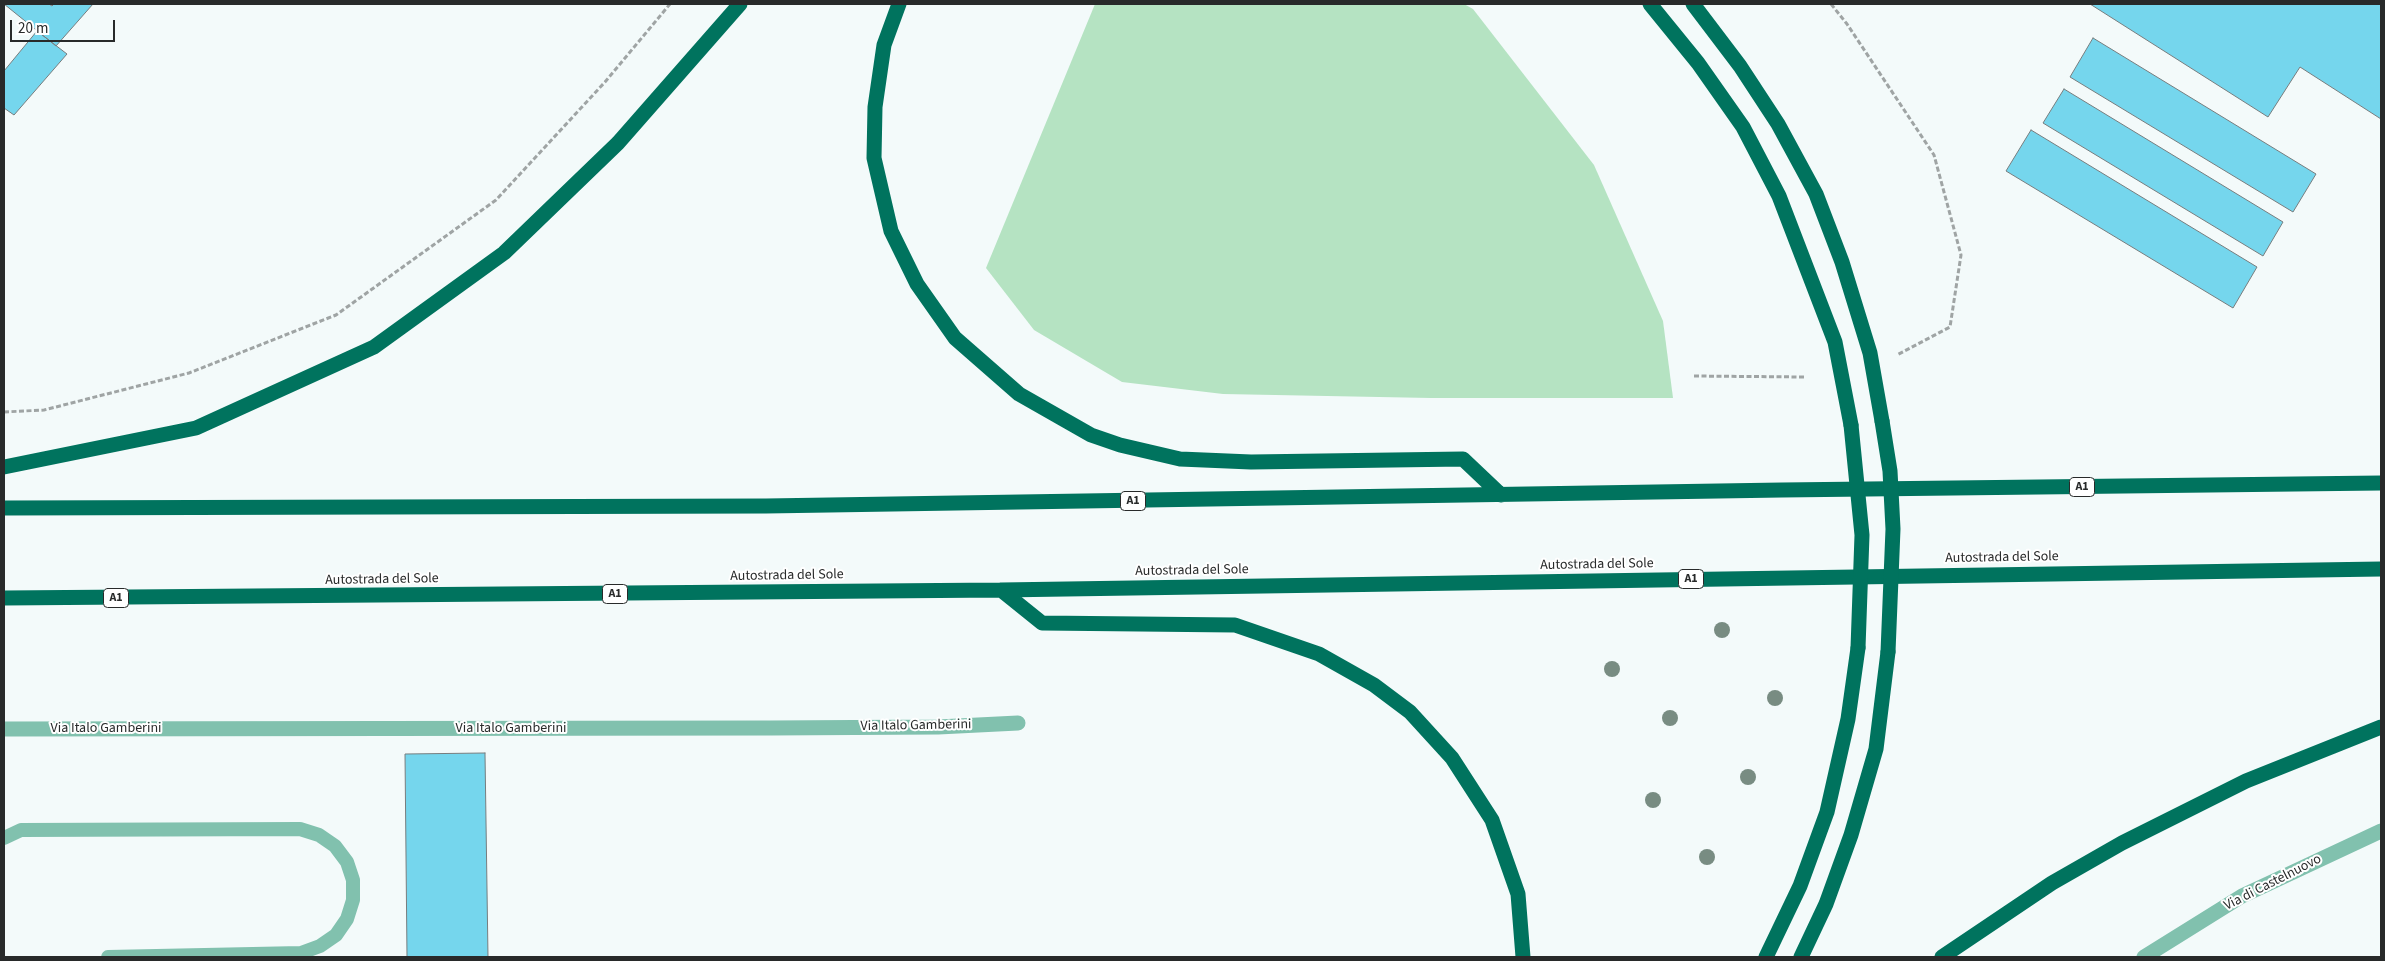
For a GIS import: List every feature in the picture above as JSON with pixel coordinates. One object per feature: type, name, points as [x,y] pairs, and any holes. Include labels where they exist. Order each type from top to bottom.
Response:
[{"type":"highway","points":[[4,467],[196,428],[374,347],[504,253],[618,143],[740,4]]},
{"type":"highway","points":[[899,4],[884,46],[875,107],[874,158],[891,231],[917,284],[955,338],[1019,394],[1091,435],[1120,445],[1180,459],[1251,462],[1462,459],[1501,495]]},
{"type":"highway","points":[[1650,4],[1698,63],[1743,127],[1779,196],[1835,342],[1851,424],[1862,536],[1858,648],[1848,719],[1828,812],[1800,886],[1766,957]]},
{"type":"highway","points":[[1693,4],[1740,66],[1778,124],[1816,194],[1842,262],[1870,353],[1890,471],[1893,529],[1888,652],[1876,749],[1851,836],[1829,896],[1801,957]]},
{"type":"highway","name":"A1","points":[[4,508],[766,506],[2381,483]]},
{"type":"highway","name":"Autostrada del Sole","points":[[4,598],[1000,590],[2381,569]]},
{"type":"highway","points":[[1000,590],[1042,623],[1235,626],[1319,654],[1374,685],[1410,712],[1452,758],[1492,820],[1518,894],[1523,957]]},
{"type":"highway","points":[[1942,957],[2052,883],[2122,843],[2246,782],[2381,727]]},
{"type":"street","name":"Via Italo Gamberini","points":[[4,729],[770,728],[938,727],[1018,723]]},
{"type":"street","name":"Via di Castelnuovo","points":[[2144,957],[2242,896],[2381,832]]},
{"type":"lane","points":[[4,838],[21,830],[300,829],[319,835],[335,846],[347,862],[353,880],[354,900],[342,927],[336,935],[320,946],[301,952],[108,957]]},
{"type":"path","points":[[4,412],[44,410],[188,373],[336,316],[496,200],[605,82],[670,4]]},
{"type":"path","points":[[1831,4],[1847,24],[1934,155],[1961,255],[1950,327],[1897,355]]},
{"type":"path","points":[[1694,376],[1804,377]]},
{"type":"green space","points":[[1095,4],[1464,4],[1473,9],[1594,165],[1663,321],[1673,398],[1431,398],[1223,394],[1122,382],[1034,330],[986,268]]},
{"type":"building","points":[[4,4],[49,4],[52,6],[54,4],[93,4],[56,46]]},
{"type":"building","points":[[2090,4],[2381,4],[2381,119],[2300,67],[2268,117]]},
{"type":"building","points":[[37,31],[67,54],[14,115],[4,108],[4,71]]},
{"type":"building","points":[[2093,38],[2316,174],[2293,212],[2070,77]]},
{"type":"building","points":[[2064,89],[2283,222],[2263,256],[2043,123]]},
{"type":"building","points":[[2031,130],[2257,267],[2233,308],[2006,171]]},
{"type":"building","points":[[485,753],[488,957],[407,957],[405,754]]}]
